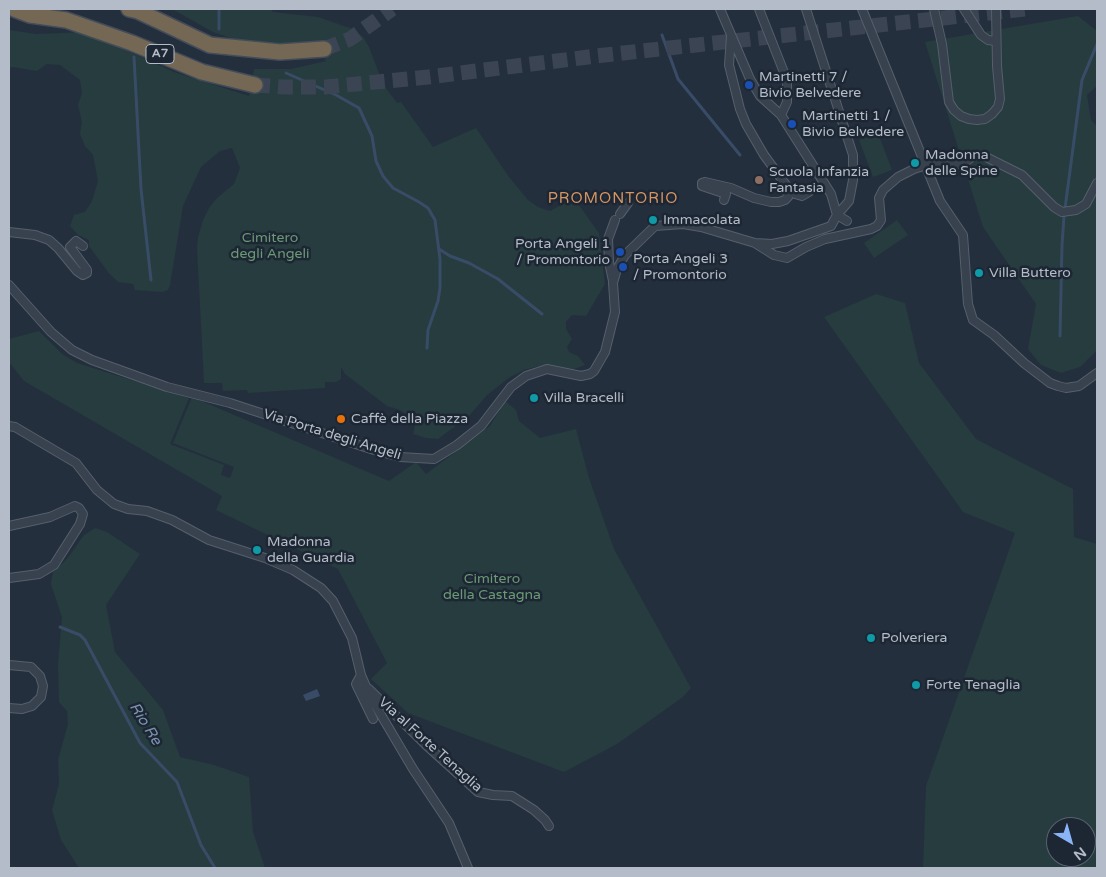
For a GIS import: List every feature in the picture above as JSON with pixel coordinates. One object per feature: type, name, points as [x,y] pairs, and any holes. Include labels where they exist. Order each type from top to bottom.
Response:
[{"type":"highway","name":"A7","points":[[14,9],[30,15],[66,20],[132,43],[202,72],[255,85]]},
{"type":"highway","name":"A7","points":[[134,10],[210,45],[280,52],[324,49]]},
{"type":"street","points":[[720,9],[750,79],[760,96],[781,115],[831,194],[837,215],[847,222]]},
{"type":"street","points":[[759,9],[787,80],[787,102],[781,115]]},
{"type":"street","points":[[755,243],[772,244],[788,241],[831,226],[848,201],[853,180],[853,155],[806,9]]},
{"type":"street","points":[[862,9],[940,200],[962,235],[968,304],[974,320],[1050,383],[1066,388],[1079,386],[1097,373]]},
{"type":"street","points":[[934,9],[942,44],[948,99],[954,110],[964,118],[977,120],[992,114],[999,103],[996,9]]},
{"type":"street","points":[[964,9],[981,35],[988,40],[996,41]]},
{"type":"street","points":[[731,34],[729,65],[740,109],[746,124],[789,190],[802,196],[810,192]]},
{"type":"street","points":[[755,243],[782,258],[790,257],[825,238],[856,233],[877,226],[881,220],[880,198],[883,190],[898,177],[926,165],[962,164],[974,155],[984,156],[1022,175],[1054,207],[1062,212],[1076,210],[1086,204],[1097,182]]},
{"type":"street","points":[[724,200],[726,194],[702,186],[702,183],[706,182],[731,188],[754,198],[779,202],[788,197],[786,185]]},
{"type":"street","name":"Via Porta degli Angeli","points":[[9,286],[32,313],[58,338],[72,350],[92,360],[167,387],[230,403],[400,458],[434,459],[481,426],[511,387],[526,376],[547,369],[582,376],[594,371],[605,352],[615,312],[608,239],[618,217],[628,203]]},
{"type":"street","name":"Via Porta degli Angeli","points":[[613,283],[620,263],[655,226],[683,224],[701,227],[755,243]]},
{"type":"street","points":[[9,232],[35,235],[52,242],[77,271],[83,275],[87,270],[70,247],[76,241],[83,246]]},
{"type":"street","points":[[9,426],[15,426],[76,464],[97,490],[114,504],[128,509],[148,511],[172,520],[209,540],[282,565],[317,584],[328,595],[341,616],[352,638],[364,684],[413,769],[449,823],[468,868]]},
{"type":"street","points":[[9,526],[50,517],[75,506],[83,513],[80,524],[54,565],[42,573],[9,578]]},
{"type":"street","points":[[9,665],[31,667],[38,674],[43,686],[40,700],[32,706],[22,709],[9,708]]},
{"type":"street","points":[[361,675],[356,684],[373,719]]},
{"type":"street","name":"Via al Forte Tenaglia","points":[[364,684],[426,745],[478,792],[512,796],[534,810],[545,820],[548,826]]},
{"type":"green space","name":"Cimitero degli Angeli","points":[[172,9],[271,9],[273,12],[318,17],[353,29],[363,37],[369,47],[383,84],[397,103],[401,102],[433,147],[476,128],[509,177],[528,200],[538,207],[550,211],[574,198],[599,233],[605,284],[586,316],[572,315],[566,322],[566,329],[572,339],[567,347],[569,352],[578,356],[585,365],[569,371],[539,366],[524,370],[510,377],[487,395],[469,416],[438,439],[413,434],[416,422],[400,410],[387,406],[345,374],[341,367],[341,379],[336,382],[325,382],[325,388],[248,393],[247,390],[223,391],[222,383],[204,383],[198,237],[209,208],[217,198],[234,184],[240,168],[232,148],[220,151],[201,167],[183,206],[168,290],[162,292],[135,290],[133,284],[118,282],[108,272],[89,246],[89,240],[78,235],[70,226],[74,215],[85,212],[92,201],[98,181],[93,155],[85,146],[80,134],[82,122],[78,105],[82,93],[80,80],[60,65],[47,64],[37,71],[9,68],[9,30],[36,34],[86,32],[174,72],[249,96],[254,69],[291,69],[326,61],[319,43],[282,47],[242,42],[213,32]]},
{"type":"green space","points":[[1078,16],[1097,31],[1097,86],[1087,95],[1091,120],[1097,126],[1097,350],[1080,367],[1061,373],[1041,365],[1028,349],[1036,304],[983,227],[925,42]]},
{"type":"green space","points":[[878,133],[892,170],[873,177],[859,140]]},
{"type":"green space","points":[[897,220],[908,235],[874,258],[864,243]]},
{"type":"green space","points":[[876,294],[905,303],[919,363],[976,439],[1073,489],[1074,537],[1097,544],[1097,868],[923,868],[926,786],[1015,533],[963,512],[824,317]]},
{"type":"green space","name":"Cimitero della Castagna","points":[[39,331],[62,354],[77,363],[189,398],[170,444],[224,465],[221,475],[230,478],[234,467],[173,443],[192,397],[389,481],[416,462],[426,474],[490,426],[505,401],[516,410],[519,421],[540,438],[576,429],[589,478],[614,549],[691,688],[683,697],[617,744],[564,772],[408,713],[371,679],[387,663],[338,569],[216,510],[222,496],[24,381],[9,362],[9,339]]},
{"type":"green space","points":[[95,528],[107,532],[140,554],[106,605],[115,652],[163,710],[180,757],[214,765],[249,777],[253,832],[265,868],[79,868],[61,840],[52,810],[59,784],[58,760],[68,724],[67,711],[59,702],[58,664],[62,617],[51,584],[53,572],[67,559],[84,535]]},
{"type":"water","points":[[317,689],[320,696],[306,701],[303,695]]},
{"type":"waterway","points":[[219,9],[219,29]]},
{"type":"waterway","points":[[662,35],[678,79],[740,155]]},
{"type":"waterway","points":[[1060,336],[1064,216],[1082,80],[1097,44]]},
{"type":"waterway","points":[[134,57],[141,189],[151,280]]},
{"type":"waterway","points":[[286,73],[336,95],[359,108],[372,136],[376,161],[383,176],[393,188],[428,208],[435,220],[440,259],[440,288],[438,301],[428,330],[427,348]]},
{"type":"waterway","points":[[439,249],[498,279],[542,314]]},
{"type":"waterway","name":"Rio Re","points":[[60,627],[80,635],[85,640],[140,743],[177,782],[201,845],[215,868]]},
{"type":"tunnel","points":[[324,49],[350,39],[392,9]]},
{"type":"tunnel","points":[[255,85],[325,87],[428,77],[596,56],[1026,9]]},
{"type":"place","name":"Martinetti 7 / Bivio Belvedere","points":[[749,85]]},
{"type":"place","name":"Martinetti 1 / Bivio Belvedere","points":[[792,124]]},
{"type":"place","name":"Madonna delle Spine","points":[[915,163]]},
{"type":"place","name":"Scuola Infanzia Fantasia","points":[[759,180]]},
{"type":"place","name":"Immacolata","points":[[653,220]]},
{"type":"place","name":"Porta Angeli 1 / Promontorio","points":[[620,252]]},
{"type":"place","name":"Porta Angeli 3 / Promontorio","points":[[623,267]]},
{"type":"place","name":"Villa Buttero","points":[[979,273]]},
{"type":"place","name":"Villa Bracelli","points":[[534,398]]},
{"type":"place","name":"Caffè della Piazza","points":[[341,419]]},
{"type":"place","name":"Madonna della Guardia","points":[[257,550]]},
{"type":"place","name":"Polveriera","points":[[871,638]]},
{"type":"place","name":"Forte Tenaglia","points":[[916,685]]},
{"type":"district","name":"PROMONTORIO","points":[[613,199]]}]
